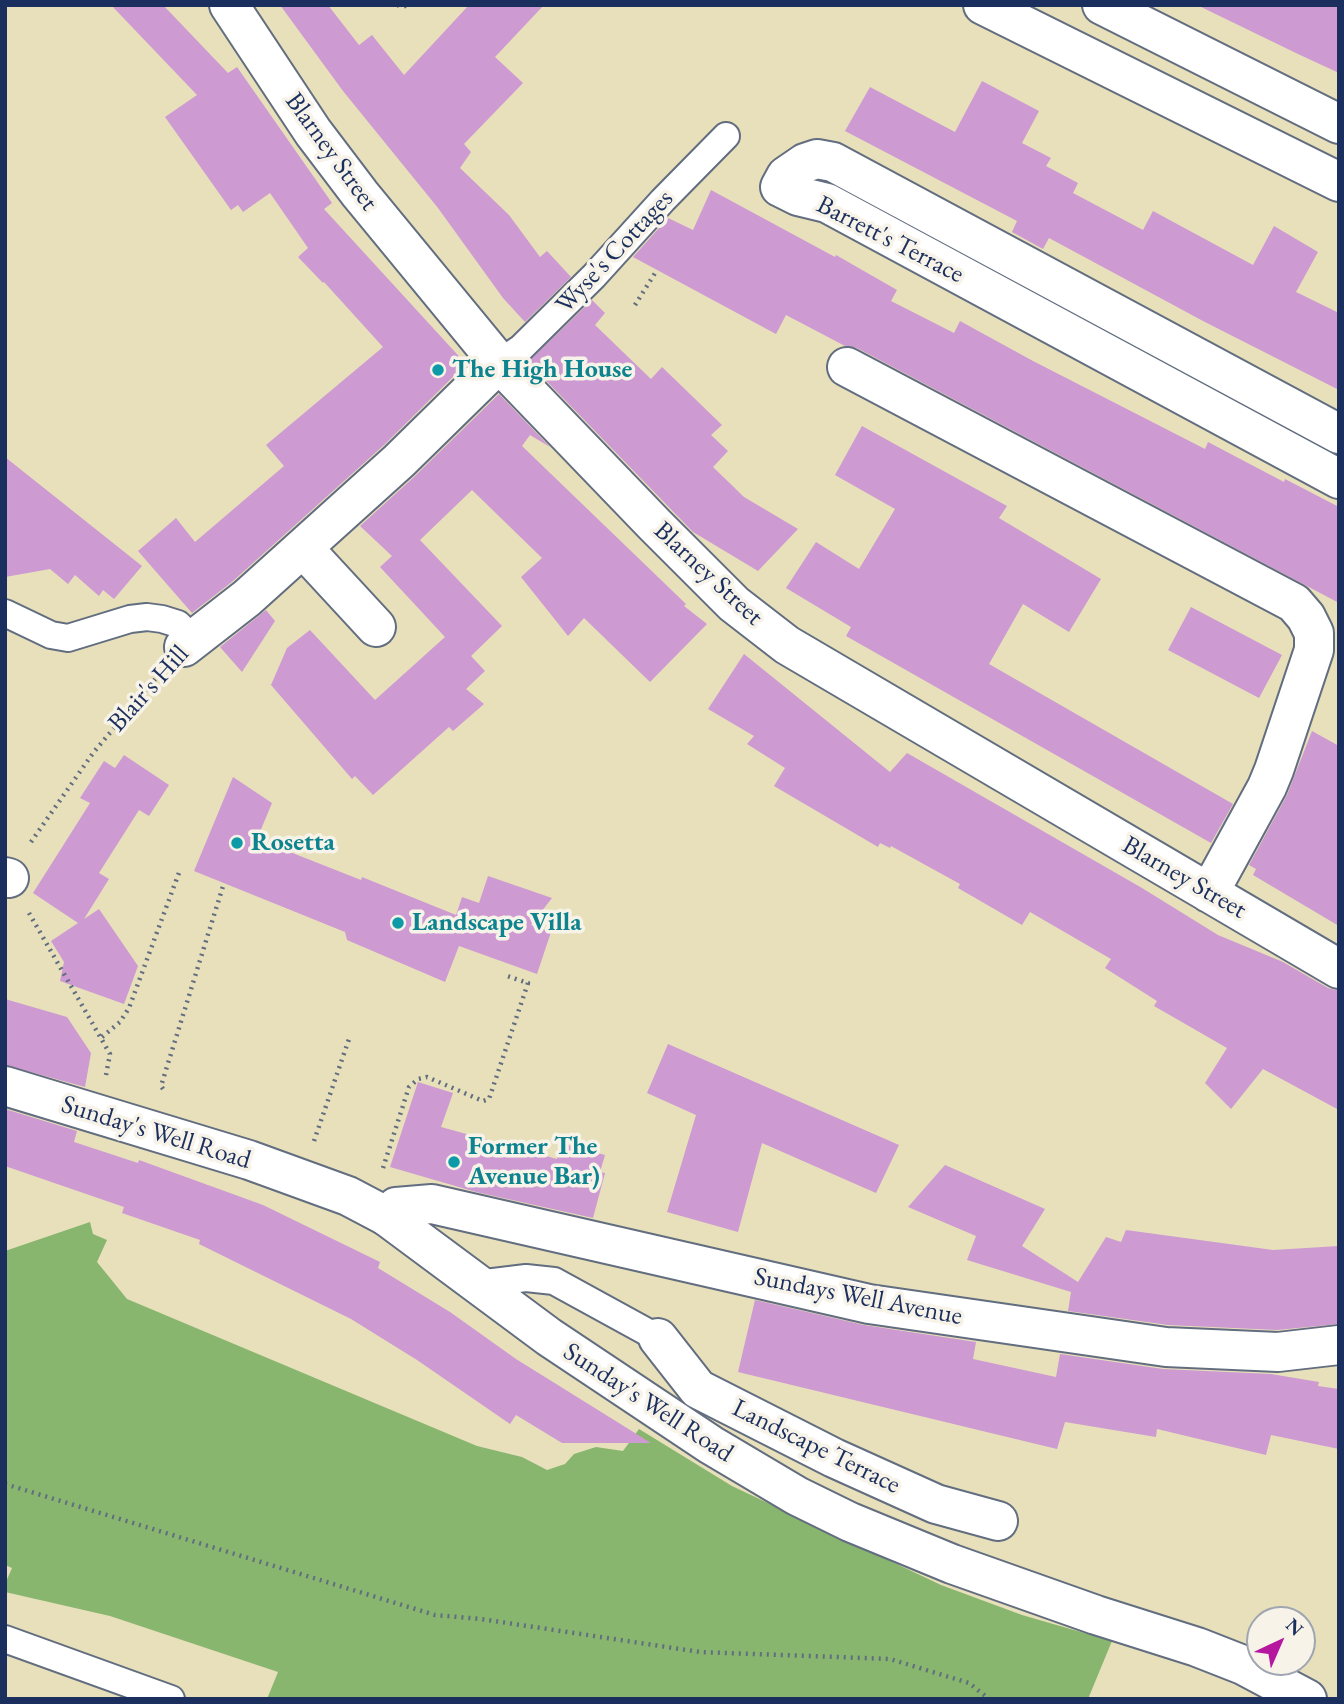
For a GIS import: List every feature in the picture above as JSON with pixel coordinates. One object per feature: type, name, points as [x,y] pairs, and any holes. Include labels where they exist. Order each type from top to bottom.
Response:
[{"type":"street","name":"Blarney Street","points":[[229,5],[329,153],[499,363],[734,604],[779,639],[1339,969]]},
{"type":"street","points":[[983,5],[1339,182]]},
{"type":"street","points":[[1102,5],[1339,124]]},
{"type":"street","name":"Barrett's Terrace","points":[[1339,434],[833,162],[817,159],[805,163],[786,176],[780,187],[798,196],[827,203],[1339,478]]},
{"type":"street","name":"Blair's Hill","points":[[189,644],[247,598],[400,461],[499,363]]},
{"type":"street","points":[[847,367],[1294,603],[1306,617],[1314,633],[1314,650],[1274,770],[1267,788],[1209,893]]},
{"type":"street","points":[[303,548],[376,627]]},
{"type":"street","name":"Sunday's Well Road","points":[[5,1086],[250,1160],[348,1196],[386,1216],[549,1337],[711,1445],[797,1496],[850,1522],[952,1564],[1208,1651],[1243,1665],[1307,1699]]},
{"type":"street","name":"Sundays Well Avenue","points":[[386,1216],[396,1207],[432,1204],[870,1304],[1166,1348],[1278,1352],[1339,1345]]},
{"type":"street","name":"Landscape Terrace","points":[[659,1338],[698,1389],[834,1458],[936,1504],[998,1521]]},
{"type":"lane","name":"Wyse's Cottages","points":[[499,363],[521,348],[576,294],[726,136]]},
{"type":"lane","points":[[5,613],[51,635],[68,638],[131,619],[162,619],[178,624],[189,644]]},
{"type":"lane","points":[[477,1284],[526,1278],[554,1281],[659,1338]]},
{"type":"lane","points":[[5,1639],[171,1699]]},
{"type":"path","points":[[398,5],[410,5]]},
{"type":"path","points":[[635,304],[657,270]]},
{"type":"path","name":"Blair's Hill","points":[[106,1080],[110,1054],[7,877],[93,753],[177,652],[189,644]]},
{"type":"path","points":[[102,1038],[120,1022],[129,1008],[180,870]]},
{"type":"path","points":[[166,1093],[161,1086],[224,883]]},
{"type":"path","points":[[383,1166],[409,1087],[418,1079],[428,1077],[483,1101],[489,1099],[528,983],[504,975]]},
{"type":"path","points":[[312,1144],[349,1039]]},
{"type":"path","points":[[5,1484],[435,1615],[481,1619],[700,1652],[890,1659],[969,1683],[989,1699]]},
{"type":"green space","points":[[90,1222],[93,1234],[107,1240],[97,1262],[127,1299],[477,1446],[522,1457],[547,1470],[565,1464],[574,1454],[596,1447],[623,1451],[639,1429],[732,1486],[941,1585],[1022,1615],[1112,1641],[1088,1699],[267,1699],[278,1672],[110,1616],[5,1592],[5,1584],[12,1568],[5,1565],[5,1251]]},
{"type":"building","points":[[111,5],[163,5],[228,73],[237,67],[332,203],[324,209],[466,364],[384,445],[233,581],[192,613],[138,551],[176,518],[195,542],[284,466],[266,445],[383,347],[298,257],[308,248],[270,193],[243,212],[238,205],[231,210],[165,117],[197,95]]},
{"type":"building","points":[[280,5],[328,5],[359,45],[372,35],[404,75],[469,5],[544,5],[495,57],[523,83],[464,144],[471,152],[460,168],[509,215],[540,257],[547,251],[571,277],[525,322],[503,298],[438,208],[343,91]]},
{"type":"building","points":[[1197,5],[1339,5],[1339,73],[1298,54]]},
{"type":"building","points":[[982,81],[1039,111],[1022,143],[1051,158],[1046,166],[1078,183],[1073,193],[1143,230],[1153,211],[1253,265],[1274,226],[1318,252],[1296,292],[1339,313],[1339,390],[1049,238],[1043,249],[1012,232],[1017,221],[845,131],[870,87],[955,132]]},
{"type":"building","points":[[711,190],[897,290],[891,301],[954,333],[960,321],[1205,449],[1208,442],[1339,507],[1339,603],[857,348],[845,346],[786,315],[776,334],[633,257],[668,218],[693,230]]},
{"type":"building","points":[[592,300],[605,313],[595,325],[651,379],[662,367],[722,425],[711,435],[728,451],[713,467],[744,497],[798,529],[758,571],[693,532],[528,362]]},
{"type":"building","points":[[499,394],[550,447],[530,435],[522,446],[686,604],[684,606],[707,624],[650,682],[584,618],[568,636],[521,577],[542,558],[472,490],[420,540],[502,626],[471,656],[485,671],[466,689],[484,704],[453,731],[449,727],[373,795],[355,776],[352,779],[271,685],[287,648],[310,630],[375,700],[445,637],[380,567],[392,556],[360,526]]},
{"type":"building","points":[[862,426],[1007,506],[999,518],[1101,579],[1069,632],[1023,604],[989,664],[1233,804],[1211,843],[846,636],[851,627],[786,588],[816,542],[859,569],[895,509],[835,475]]},
{"type":"building","points":[[5,457],[142,566],[114,599],[103,590],[99,596],[75,575],[68,584],[50,569],[5,577]]},
{"type":"building","points":[[1191,607],[1282,655],[1259,698],[1168,650]]},
{"type":"building","points":[[266,610],[275,621],[242,672],[220,647]]},
{"type":"building","points":[[744,654],[890,772],[907,753],[1142,888],[1218,935],[1283,962],[1328,988],[1339,991],[1339,1110],[1263,1069],[1231,1109],[1205,1083],[1227,1048],[1154,1006],[1157,1001],[1105,968],[1111,959],[1030,912],[1022,925],[958,888],[960,884],[891,846],[890,848],[880,843],[878,847],[774,786],[785,768],[747,744],[754,736],[708,709]]},
{"type":"building","points":[[1312,731],[1339,746],[1339,926],[1253,875],[1256,869],[1249,865],[1287,795]]},
{"type":"building","points":[[124,755],[169,785],[149,816],[139,810],[99,873],[109,879],[84,919],[99,909],[138,966],[124,1004],[60,981],[64,962],[51,941],[78,923],[33,893],[90,803],[80,798],[104,761],[115,768]]},
{"type":"building","points":[[233,777],[272,803],[257,839],[361,880],[362,877],[456,915],[462,897],[479,903],[488,876],[552,898],[531,925],[551,932],[537,974],[459,946],[445,982],[347,940],[345,932],[194,871]]},
{"type":"building","points":[[5,999],[67,1017],[91,1053],[85,1087],[5,1065]]},
{"type":"building","points":[[668,1044],[899,1145],[876,1193],[762,1143],[738,1232],[667,1212],[696,1115],[647,1093]]},
{"type":"building","points":[[418,1082],[453,1093],[441,1127],[557,1159],[561,1143],[605,1155],[600,1172],[605,1173],[593,1218],[476,1192],[390,1167]]},
{"type":"building","points":[[5,1109],[77,1131],[74,1142],[138,1163],[139,1160],[263,1205],[380,1262],[378,1268],[450,1312],[516,1359],[651,1443],[562,1443],[516,1415],[510,1424],[417,1360],[351,1319],[199,1244],[200,1240],[122,1213],[124,1207],[5,1166]]},
{"type":"building","points":[[945,1165],[1045,1209],[1022,1246],[1078,1282],[1106,1237],[1121,1242],[1126,1230],[1273,1250],[1339,1246],[1339,1324],[1277,1330],[1168,1325],[1068,1311],[1071,1292],[967,1260],[976,1236],[908,1207]]},
{"type":"building","points":[[755,1300],[864,1325],[976,1342],[973,1359],[1056,1377],[1060,1354],[1163,1369],[1271,1374],[1319,1382],[1318,1386],[1339,1389],[1339,1449],[1271,1435],[1266,1455],[1157,1429],[1156,1437],[1065,1422],[1057,1449],[738,1372]]},
{"type":"place","name":"The High House","points":[[438,370]]},
{"type":"place","name":"Rosetta","points":[[237,843]]},
{"type":"place","name":"Landscape Villa","points":[[398,923]]},
{"type":"place","name":"Former The Avenue Bar)","points":[[454,1162]]}]
